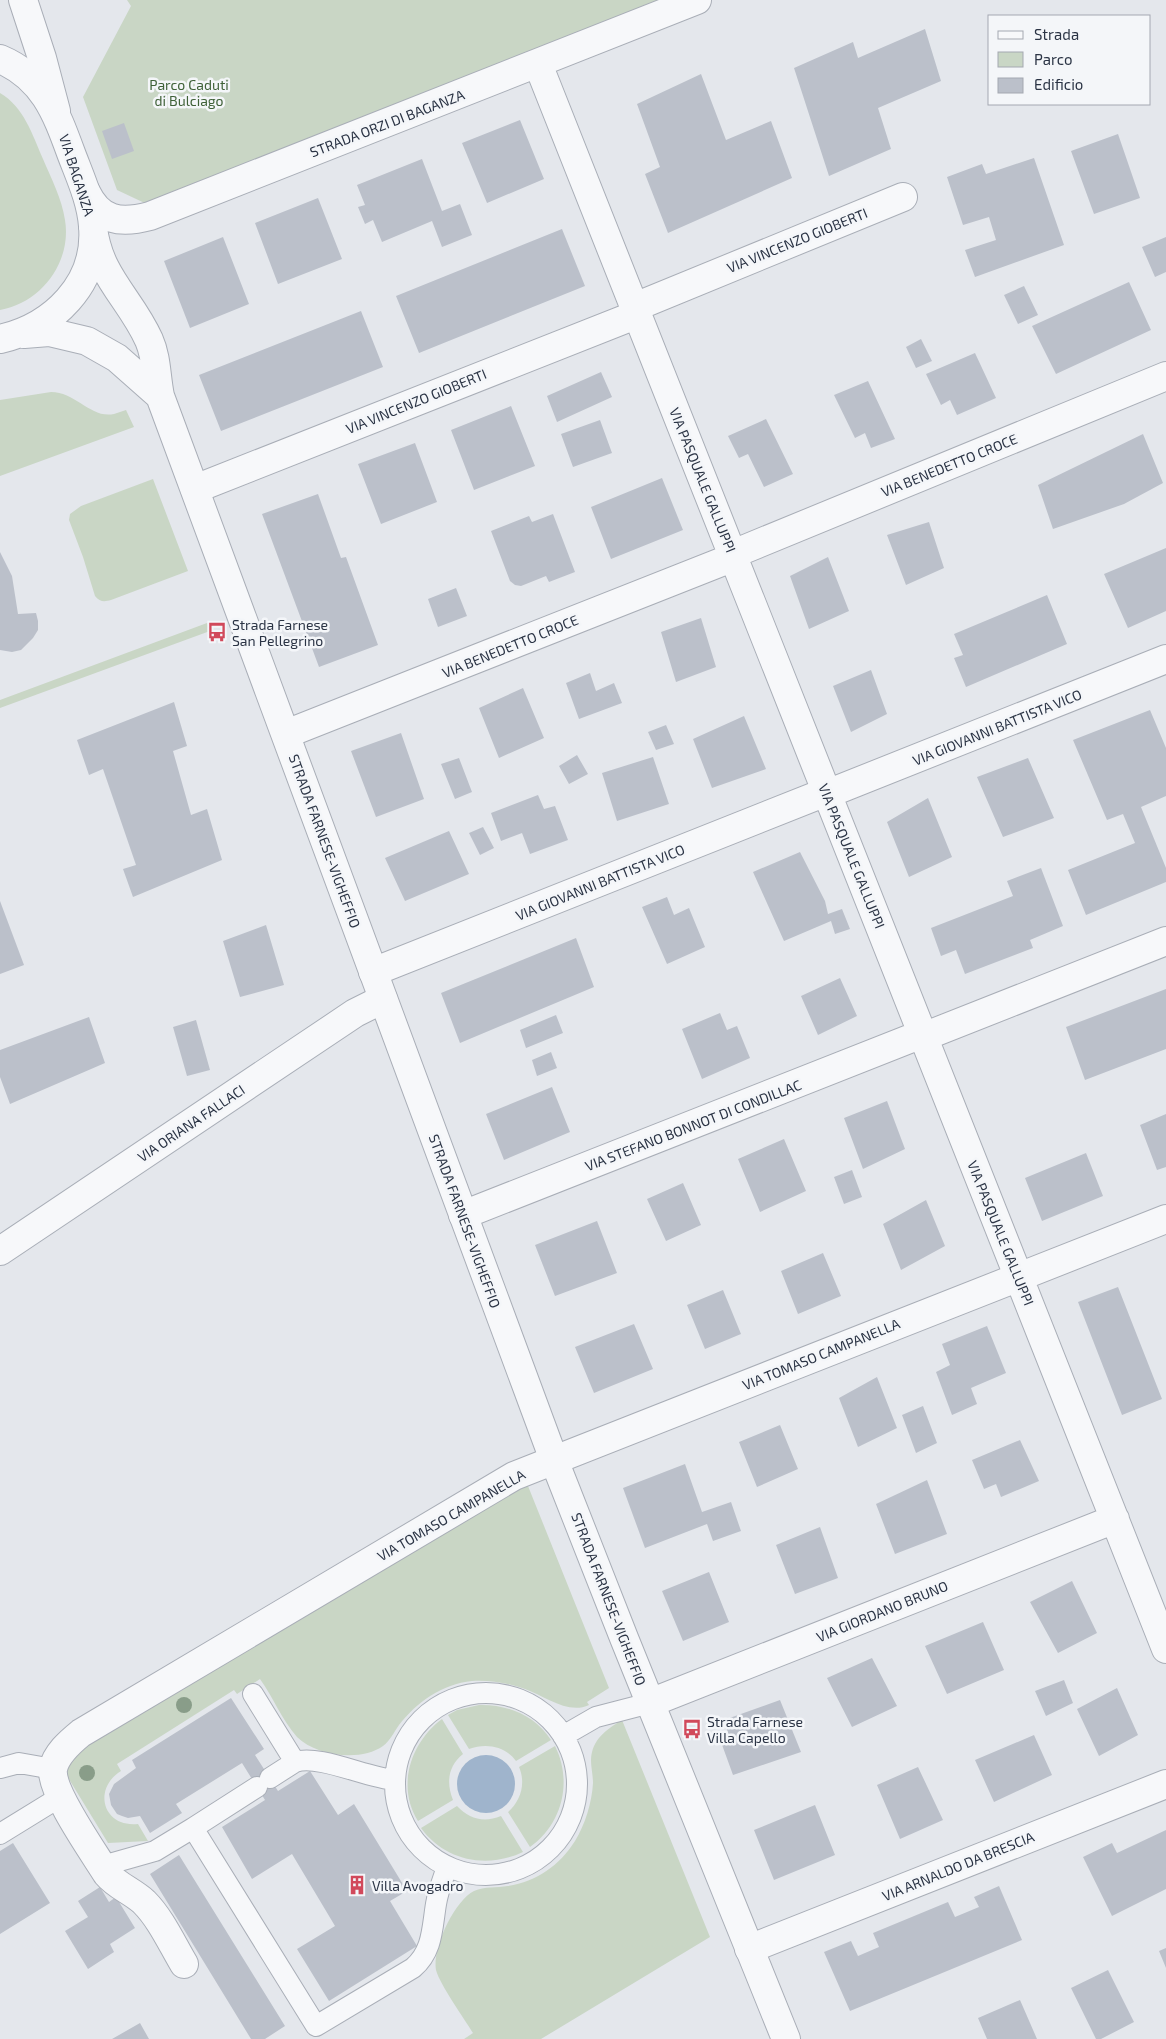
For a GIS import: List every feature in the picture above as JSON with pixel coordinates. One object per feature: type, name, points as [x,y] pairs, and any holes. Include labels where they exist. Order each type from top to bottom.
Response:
[{"type":"street","name":"VIA BAGANZA","points":[[9,337],[48,320],[73,295],[82,280],[88,264],[93,228],[86,192],[57,115],[42,58],[23,0]]},
{"type":"street","name":"STRADA ORZI DI BAGANZA","points":[[86,192],[95,208],[110,218],[130,220],[150,216],[697,0]]},
{"type":"street","name":"VIA BAGANZA","points":[[0,59],[23,72],[37,84],[57,115]]},
{"type":"street","name":"VIA PASQUALE GALLUPPI","points":[[538,64],[1166,1649]]},
{"type":"street","name":"VIA VINCENZO GIOBERTI","points":[[195,489],[636,310],[903,197]]},
{"type":"street","name":"STRADA FARNESE-VIGHEFFIO","points":[[93,228],[102,264],[150,342],[156,358],[160,396],[554,1460],[786,2039]]},
{"type":"street","name":"STRADA FARNESE-VIGHEFFIO","points":[[9,337],[48,332],[87,341],[117,358],[160,396]]},
{"type":"street","name":"VIA BENEDETTO CROCE","points":[[286,734],[734,556],[1166,376]]},
{"type":"street","name":"VIA GIOVANNI BATTISTA VICO","points":[[373,972],[1166,660]]},
{"type":"street","name":"VIA STEFANO BONNOT DI CONDILLAC","points":[[463,1215],[1166,941]]},
{"type":"street","name":"VIA ORIANA FALLACI","points":[[0,1251],[355,1014],[383,999]]},
{"type":"street","name":"VIA TOMASO CAMPANELLA","points":[[54,1769],[57,1760],[67,1746],[92,1725],[514,1476],[1166,1219]]},
{"type":"street","name":"VIA GIORDANO BRUNO","points":[[650,1703],[1114,1519]]},
{"type":"street","points":[[54,1769],[53,1779],[60,1797],[102,1866],[113,1880],[136,1895],[148,1907],[184,1964]]},
{"type":"street","name":"VIA ARNALDO DA BRESCIA","points":[[749,1948],[1166,1784]]},
{"type":"lane","points":[[489,1692],[507,1695],[524,1701],[552,1721],[563,1736],[571,1752],[576,1769],[577,1787],[574,1805],[569,1822],[560,1837],[548,1851],[534,1862],[500,1874],[482,1876],[464,1873],[447,1867],[432,1858],[418,1846],[400,1815],[395,1798],[394,1780],[397,1762],[403,1746],[412,1730],[423,1717],[438,1706],[471,1694],[489,1692]]},
{"type":"lane","points":[[253,1694],[295,1762]]},
{"type":"lane","points":[[563,1736],[596,1717],[650,1703]]},
{"type":"lane","points":[[102,1866],[155,1851],[295,1762],[309,1760],[346,1768],[375,1778],[394,1780]]},
{"type":"lane","points":[[0,1768],[19,1763],[54,1769]]},
{"type":"lane","points":[[0,1834],[60,1797]]},
{"type":"lane","points":[[193,1828],[316,2026],[413,1968],[424,1957],[432,1936],[436,1903],[447,1867]]},
{"type":"green space","name":"Parco Caduti di Bulciago","points":[[127,0],[672,0],[151,206],[117,190],[83,97],[131,6]]},
{"type":"green space","points":[[0,93],[21,113],[31,131],[59,196],[64,212],[66,236],[64,251],[58,265],[40,290],[15,306],[0,310]]},
{"type":"green space","points":[[51,392],[68,396],[98,413],[114,414],[126,410],[134,427],[0,476],[0,400]]},
{"type":"green space","points":[[153,479],[188,571],[111,600],[100,600],[95,596],[69,520],[70,514],[81,506]]},
{"type":"green space","points":[[207,623],[210,631],[0,708],[0,700]]},
{"type":"green space","points":[[526,1481],[609,1688],[587,1702],[589,1705],[573,1708],[525,1689],[506,1684],[479,1681],[461,1683],[440,1690],[422,1702],[406,1717],[383,1746],[363,1754],[339,1755],[315,1749],[297,1737],[260,1679],[237,1694],[234,1690],[117,1764],[121,1771],[106,1787],[105,1806],[116,1820],[126,1824],[138,1824],[148,1841],[108,1843],[64,1771],[89,1743]]},
{"type":"green space","points":[[479,1705],[509,1709],[519,1713],[537,1724],[551,1740],[516,1761],[506,1752],[495,1747],[482,1746],[469,1749],[448,1715],[457,1710]]},
{"type":"green space","points":[[442,1719],[463,1754],[451,1769],[449,1781],[453,1800],[418,1821],[411,1808],[408,1794],[410,1766],[422,1740]]},
{"type":"green space","points":[[622,1720],[710,1937],[541,2039],[464,2039],[473,2033],[447,1993],[436,1970],[437,1950],[446,1926],[466,1896],[474,1891],[519,1884],[538,1876],[554,1865],[569,1850],[582,1828],[590,1805],[593,1783],[591,1760],[594,1746],[605,1732]]},
{"type":"green space","points":[[555,1746],[563,1774],[561,1801],[550,1827],[530,1847],[508,1812],[516,1803],[521,1791],[522,1779],[519,1767]]},
{"type":"green space","points":[[457,1806],[477,1819],[501,1816],[523,1852],[495,1860],[481,1861],[454,1855],[442,1848],[421,1828]]},
{"type":"water","points":[[480,1755],[492,1755],[507,1763],[515,1778],[515,1790],[507,1805],[492,1813],[480,1813],[465,1805],[457,1790],[457,1778],[465,1763]]},
{"type":"building","points":[[925,29],[941,81],[878,108],[891,149],[829,176],[794,68],[853,42],[858,58]]},
{"type":"building","points":[[701,74],[726,140],[771,121],[792,178],[668,233],[645,174],[660,167],[637,104]]},
{"type":"building","points":[[520,120],[544,179],[487,203],[462,143]]},
{"type":"building","points":[[124,123],[134,151],[112,159],[102,131]]},
{"type":"building","points":[[1118,134],[1140,198],[1094,214],[1071,151]]},
{"type":"building","points":[[1034,158],[1064,245],[975,277],[965,250],[996,240],[989,217],[963,225],[947,177],[982,164],[986,174]]},
{"type":"building","points":[[422,159],[442,211],[460,204],[472,235],[442,247],[432,221],[382,242],[373,220],[365,224],[358,207],[365,205],[357,185]]},
{"type":"building","points":[[318,198],[342,259],[278,284],[255,223]]},
{"type":"building","points":[[562,229],[585,286],[419,353],[396,296]]},
{"type":"building","points":[[223,237],[249,304],[190,328],[164,261]]},
{"type":"building","points":[[1166,237],[1166,272],[1155,277],[1142,247]]},
{"type":"building","points":[[1129,282],[1151,330],[1056,374],[1032,326]]},
{"type":"building","points":[[1024,286],[1038,315],[1018,324],[1004,295]]},
{"type":"building","points":[[361,311],[383,367],[221,431],[199,375]]},
{"type":"building","points":[[921,339],[932,361],[916,368],[906,347]]},
{"type":"building","points":[[975,353],[996,398],[957,415],[950,400],[941,405],[926,374]]},
{"type":"building","points":[[601,372],[612,397],[557,422],[547,396]]},
{"type":"building","points":[[868,381],[895,439],[871,448],[865,433],[855,438],[834,395]]},
{"type":"building","points":[[511,406],[535,466],[474,490],[451,430]]},
{"type":"building","points":[[766,419],[793,474],[764,487],[748,454],[739,458],[728,436]]},
{"type":"building","points":[[600,420],[612,453],[573,467],[561,434]]},
{"type":"building","points":[[1143,434],[1163,483],[1124,504],[1053,529],[1038,485]]},
{"type":"building","points":[[415,443],[437,502],[381,524],[358,464]]},
{"type":"building","points":[[662,478],[683,530],[611,559],[591,507]]},
{"type":"building","points":[[318,494],[341,558],[346,557],[378,645],[319,667],[262,514]]},
{"type":"building","points":[[553,514],[575,572],[549,582],[546,576],[521,586],[515,585],[510,581],[491,531],[529,516],[532,522]]},
{"type":"building","points":[[929,522],[944,568],[906,585],[887,535]]},
{"type":"building","points":[[1166,548],[1166,611],[1128,628],[1104,574]]},
{"type":"building","points":[[0,552],[12,576],[18,614],[36,613],[38,621],[38,630],[33,638],[21,650],[12,652],[0,650]]},
{"type":"building","points":[[828,557],[849,611],[809,629],[790,576]]},
{"type":"building","points":[[456,588],[467,616],[438,627],[428,599]]},
{"type":"building","points":[[1047,595],[1067,644],[966,687],[954,658],[963,655],[954,634]]},
{"type":"building","points":[[701,618],[716,667],[676,682],[661,632]]},
{"type":"building","points":[[871,670],[887,714],[851,732],[833,686]]},
{"type":"building","points":[[590,673],[596,691],[614,683],[622,703],[579,719],[566,683]]},
{"type":"building","points":[[523,688],[544,738],[499,758],[479,708]]},
{"type":"building","points":[[174,702],[187,746],[173,751],[191,815],[207,809],[222,860],[133,897],[123,869],[136,865],[103,769],[89,775],[77,740]]},
{"type":"building","points":[[1150,710],[1166,748],[1166,796],[1141,807],[1166,868],[1166,882],[1086,915],[1068,870],[1135,843],[1123,814],[1107,820],[1073,740]]},
{"type":"building","points":[[744,716],[766,769],[712,788],[693,739]]},
{"type":"building","points":[[666,725],[674,744],[656,750],[648,732]]},
{"type":"building","points":[[401,733],[424,799],[376,817],[351,751]]},
{"type":"building","points":[[577,755],[588,774],[569,784],[559,766]]},
{"type":"building","points":[[653,757],[669,804],[617,821],[602,773]]},
{"type":"building","points":[[459,758],[472,792],[455,799],[441,764]]},
{"type":"building","points":[[1028,758],[1054,818],[1003,837],[977,777]]},
{"type":"building","points":[[538,795],[544,809],[555,806],[568,840],[530,854],[522,833],[501,841],[491,813]]},
{"type":"building","points":[[928,798],[952,857],[909,877],[887,822]]},
{"type":"building","points":[[483,827],[494,848],[480,855],[469,833]]},
{"type":"building","points":[[449,831],[469,874],[405,901],[385,858]]},
{"type":"building","points":[[800,852],[825,901],[828,914],[842,909],[850,929],[835,934],[831,921],[784,941],[753,872]]},
{"type":"building","points":[[1041,868],[1063,926],[1030,940],[1033,948],[965,974],[956,950],[941,956],[931,928],[1013,896],[1007,881]]},
{"type":"building","points":[[667,897],[674,915],[689,908],[705,947],[667,964],[642,907]]},
{"type":"building","points":[[0,901],[24,965],[0,974]]},
{"type":"building","points":[[266,925],[284,985],[240,997],[223,941]]},
{"type":"building","points":[[576,938],[594,987],[460,1043],[441,993]]},
{"type":"building","points":[[840,978],[857,1016],[818,1035],[801,996]]},
{"type":"building","points":[[1166,989],[1166,1049],[1085,1080],[1066,1027]]},
{"type":"building","points":[[720,1013],[727,1030],[737,1026],[750,1058],[702,1079],[682,1029]]},
{"type":"building","points":[[556,1015],[563,1033],[526,1048],[520,1030]]},
{"type":"building","points":[[89,1017],[105,1063],[10,1104],[0,1077],[0,1050]]},
{"type":"building","points":[[196,1020],[210,1070],[187,1076],[173,1027]]},
{"type":"building","points":[[551,1052],[557,1068],[537,1076],[532,1060]]},
{"type":"building","points":[[552,1087],[570,1132],[504,1160],[486,1114]]},
{"type":"building","points":[[887,1101],[905,1149],[863,1169],[844,1118]]},
{"type":"building","points":[[1166,1114],[1166,1167],[1157,1170],[1140,1125]]},
{"type":"building","points":[[784,1139],[806,1191],[760,1212],[738,1159]]},
{"type":"building","points":[[1086,1153],[1103,1196],[1042,1221],[1025,1178]]},
{"type":"building","points":[[852,1170],[862,1197],[844,1204],[834,1177]]},
{"type":"building","points":[[683,1183],[701,1225],[666,1241],[647,1199]]},
{"type":"building","points":[[926,1200],[945,1246],[901,1270],[883,1224]]},
{"type":"building","points":[[597,1221],[617,1273],[555,1296],[535,1245]]},
{"type":"building","points":[[823,1253],[841,1296],[798,1314],[781,1271]]},
{"type":"building","points":[[1118,1287],[1162,1399],[1122,1415],[1078,1302]]},
{"type":"building","points":[[723,1290],[741,1334],[705,1349],[687,1305]]},
{"type":"building","points":[[634,1324],[653,1369],[594,1393],[575,1347]]},
{"type":"building","points":[[987,1326],[1006,1373],[971,1388],[977,1404],[952,1415],[936,1372],[950,1365],[942,1344]]},
{"type":"building","points":[[877,1377],[897,1428],[858,1447],[839,1398]]},
{"type":"building","points":[[923,1406],[937,1443],[916,1453],[902,1415]]},
{"type":"building","points":[[780,1425],[798,1469],[757,1487],[739,1442]]},
{"type":"building","points":[[1020,1440],[1039,1481],[1001,1497],[996,1484],[984,1489],[972,1460]]},
{"type":"building","points":[[685,1464],[702,1512],[731,1502],[741,1531],[713,1541],[707,1524],[645,1548],[623,1488]]},
{"type":"building","points":[[927,1480],[947,1534],[895,1554],[876,1504]]},
{"type":"building","points":[[820,1527],[838,1578],[795,1594],[776,1545]]},
{"type":"building","points":[[709,1572],[729,1622],[683,1641],[662,1591]]},
{"type":"building","points":[[1072,1581],[1097,1633],[1058,1653],[1030,1602]]},
{"type":"building","points":[[983,1622],[1004,1670],[947,1694],[925,1646]]},
{"type":"building","points":[[872,1658],[897,1706],[852,1727],[827,1678]]},
{"type":"building","points":[[1064,1680],[1073,1703],[1046,1716],[1035,1691]]},
{"type":"building","points":[[1117,1688],[1138,1735],[1099,1756],[1077,1709]]},
{"type":"building","name":"Villa Avogadro","points":[[231,1698],[264,1749],[255,1755],[278,1791],[310,1771],[338,1815],[354,1804],[407,1891],[390,1901],[417,1946],[329,2001],[297,1949],[335,1926],[292,1854],[252,1879],[222,1827],[265,1800],[242,1763],[176,1804],[182,1813],[150,1833],[140,1816],[128,1818],[122,1816],[117,1814],[111,1805],[109,1794],[114,1784],[136,1768],[132,1760]]},
{"type":"building","points":[[780,1700],[801,1752],[733,1775],[721,1742],[730,1739],[724,1720]]},
{"type":"building","points":[[1034,1735],[1052,1775],[994,1802],[975,1760]]},
{"type":"building","points":[[918,1767],[943,1820],[900,1839],[877,1785]]},
{"type":"building","points":[[815,1805],[835,1855],[774,1880],[754,1830]]},
{"type":"building","points":[[1166,1830],[1166,1889],[1112,1916],[1083,1857],[1112,1843],[1117,1853]]},
{"type":"building","points":[[13,1843],[50,1903],[0,1934],[0,1851]]},
{"type":"building","points":[[179,1855],[285,2026],[265,2039],[251,2039],[150,1874]]},
{"type":"building","points":[[999,1886],[1022,1940],[850,2011],[824,1952],[851,1941],[858,1956],[879,1947],[873,1933],[948,1902],[955,1917],[979,1907],[974,1897]]},
{"type":"building","points":[[100,1887],[109,1902],[116,1897],[135,1928],[110,1944],[114,1952],[88,1969],[65,1931],[88,1917],[78,1901]]},
{"type":"building","points":[[1166,1948],[1166,1968],[1159,1951]]},
{"type":"building","points":[[1108,1970],[1134,2022],[1101,2039],[1096,2039],[1071,1988]]},
{"type":"building","points":[[1020,2000],[1037,2039],[987,2039],[978,2018]]},
{"type":"building","points":[[140,2023],[149,2039],[112,2039]]},
{"type":"place","name":"Strada Farnese San Pellegrino","points":[[217,632]]},
{"type":"place","name":"Strada Farnese Villa Capello","points":[[692,1729]]},
{"type":"place","name":"Villa Avogadro","points":[[357,1885]]}]
